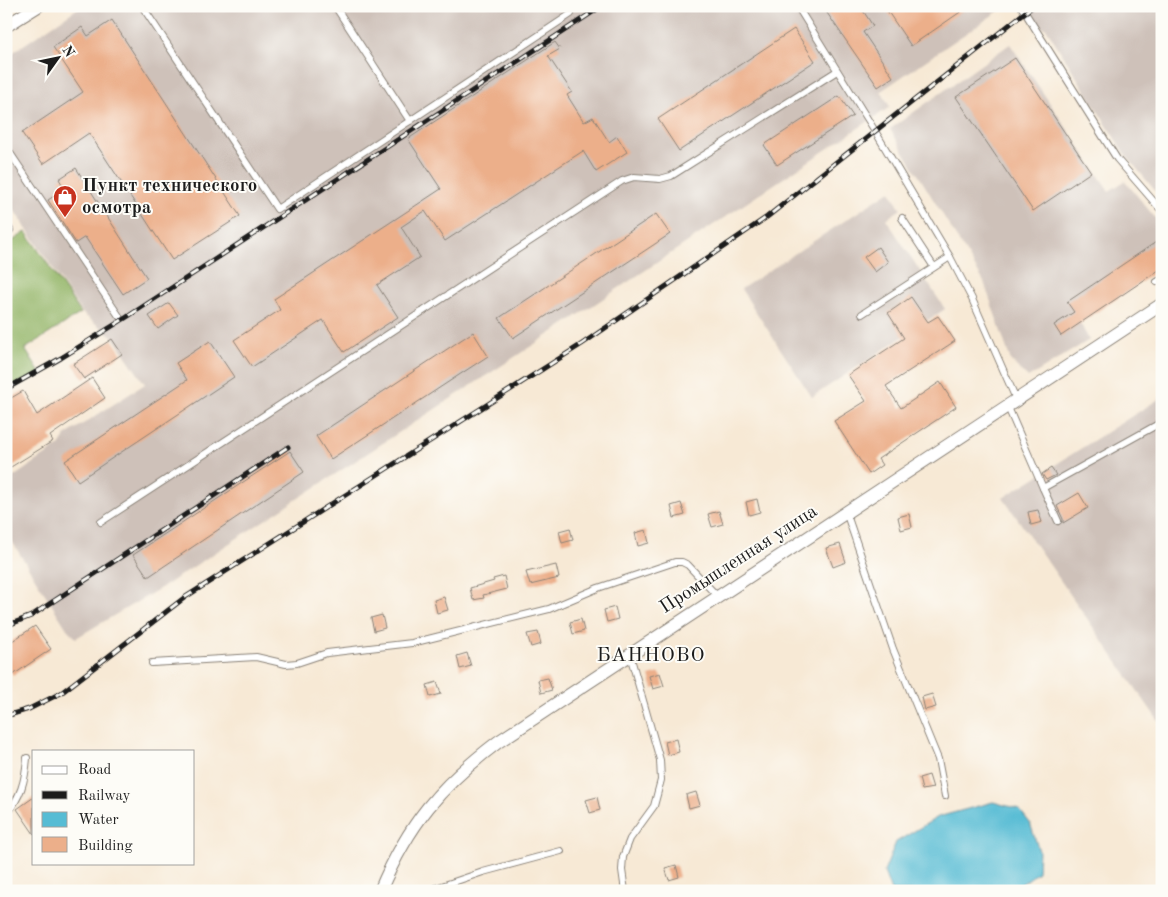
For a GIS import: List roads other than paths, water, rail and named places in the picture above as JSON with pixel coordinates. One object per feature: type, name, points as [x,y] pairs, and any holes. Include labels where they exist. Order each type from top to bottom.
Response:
[{"type":"street","points":[[6,26],[38,6]]},
{"type":"street","name":"Промышленная улица","points":[[383,890],[396,856],[418,820],[442,790],[468,765],[498,742],[1162,304]]},
{"type":"lane","points":[[142,6],[277,209],[571,14],[572,6]]},
{"type":"lane","points":[[335,6],[410,121]]},
{"type":"lane","points":[[1021,6],[1117,159],[1162,211]]},
{"type":"lane","points":[[799,9],[875,131],[950,257],[972,299],[1043,488],[1058,521]]},
{"type":"lane","points":[[101,522],[622,181],[634,177],[660,179],[671,176],[837,71]]},
{"type":"lane","points":[[6,147],[119,316]]},
{"type":"lane","points":[[902,218],[934,267]]},
{"type":"lane","points":[[6,224],[10,230],[6,232]]},
{"type":"lane","points":[[862,314],[950,257]]},
{"type":"lane","points":[[1043,488],[1162,422]]},
{"type":"lane","points":[[846,512],[893,649],[938,760],[945,796]]},
{"type":"lane","points":[[152,663],[256,657],[286,664],[297,664],[327,653],[412,643],[549,609],[598,588],[674,562],[682,562],[688,565],[718,596]]},
{"type":"lane","points":[[625,891],[622,870],[623,857],[630,839],[654,806],[661,780],[660,760],[630,654]]},
{"type":"lane","points":[[6,815],[16,802],[25,782],[27,758]]},
{"type":"lane","points":[[427,891],[483,872],[561,850]]},
{"type":"lane","points":[[348,891],[383,890]]},
{"type":"water","points":[[993,802],[1019,809],[1030,823],[1039,851],[1038,872],[1010,891],[891,891],[884,872],[896,842],[938,817]]},
{"type":"railway","points":[[6,389],[127,317],[602,6]]},
{"type":"railway","points":[[6,716],[29,709],[61,693],[184,598],[582,344],[767,217],[1033,6]]},
{"type":"railway","points":[[6,626],[31,616],[288,447]]},
{"type":"place","name":"Пункт технического осмотра","points":[[65,218]]},
{"type":"district","name":"БАННОВО","points":[[651,656]]}]
